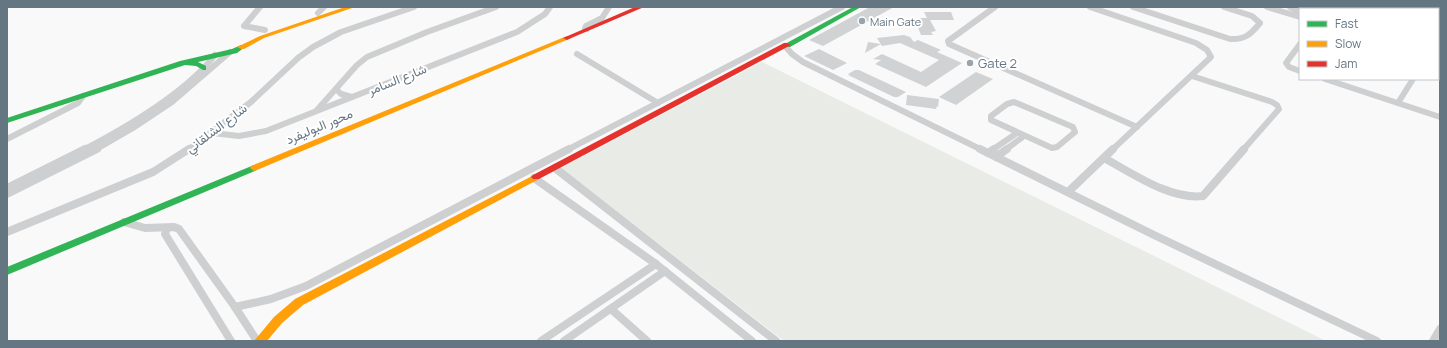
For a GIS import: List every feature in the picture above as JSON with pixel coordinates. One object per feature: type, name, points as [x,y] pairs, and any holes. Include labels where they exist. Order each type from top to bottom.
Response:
[{"type":"street","points":[[260,7],[250,17],[244,26],[264,34],[352,7]]},
{"type":"street","points":[[7,188],[92,152],[143,122],[194,85],[230,52],[264,34],[321,10],[336,7]]},
{"type":"street","name":"شارع الشلقاني","points":[[7,232],[141,178],[166,165],[212,133],[251,102],[298,58],[313,47],[341,32],[414,7]]},
{"type":"street","points":[[316,111],[360,62],[371,55],[496,7]]},
{"type":"street","name":"شارع السامر","points":[[212,133],[231,137],[252,135],[266,131],[517,32],[545,14],[550,7]]},
{"type":"street","points":[[587,29],[585,28],[586,26],[601,19],[609,7]]},
{"type":"street","name":"محور البوليفرد","points":[[7,271],[641,7]]},
{"type":"street","points":[[235,307],[260,303],[306,286],[842,7]]},
{"type":"street","points":[[124,222],[133,225],[167,228],[174,227],[179,229],[258,341],[278,318],[299,302],[858,7]]},
{"type":"street","points":[[995,7],[948,40],[949,44],[1137,127]]},
{"type":"street","points":[[1068,192],[1212,57],[1203,47],[1090,7]]},
{"type":"street","points":[[1133,7],[1223,38],[1237,40],[1246,38],[1260,23],[1252,16],[1224,7]]},
{"type":"street","points":[[1267,7],[1299,17]]},
{"type":"street","points":[[1281,7],[1299,12]]},
{"type":"street","points":[[1290,7],[1299,12]]},
{"type":"street","points":[[1299,45],[1286,63],[1289,67],[1299,71]]},
{"type":"street","points":[[785,46],[792,54],[803,62],[1154,235],[1377,341]]},
{"type":"street","points":[[7,121],[183,63],[230,52]]},
{"type":"street","points":[[578,54],[658,103]]},
{"type":"street","points":[[7,194],[134,121],[174,92],[203,68],[215,55]]},
{"type":"street","points":[[183,63],[198,64],[203,68]]},
{"type":"street","points":[[1104,158],[1176,194],[1189,198],[1203,196],[1279,109],[1272,102],[1192,76]]},
{"type":"street","points":[[1328,80],[1440,117]]},
{"type":"street","points":[[1398,103],[1412,80]]},
{"type":"street","points":[[336,89],[341,94],[352,97]]},
{"type":"street","points":[[7,139],[80,101],[83,96]]},
{"type":"street","points":[[1010,102],[1018,103],[1073,127],[1076,131],[1055,148],[1049,147],[1020,134],[994,122],[990,118],[1010,102]]},
{"type":"street","points":[[48,108],[55,115]]},
{"type":"street","points":[[992,155],[1020,134]]},
{"type":"street","points":[[555,168],[776,341]]},
{"type":"street","points":[[534,178],[656,264],[752,341]]},
{"type":"street","points":[[167,228],[165,234],[231,341]]},
{"type":"street","points":[[541,341],[656,264]]},
{"type":"street","points":[[564,341],[665,271]]},
{"type":"street","points":[[611,309],[647,341]]},
{"type":"street","points":[[1433,341],[1440,329]]},
{"type":"shaded area","points":[[762,62],[1326,341],[784,341],[561,168]]},
{"type":"building","points":[[870,7],[894,7],[823,46],[809,40]]},
{"type":"building","points":[[924,12],[951,12],[954,20],[930,20],[936,31],[931,32],[933,35],[921,35],[914,18],[927,18]]},
{"type":"building","points":[[904,35],[910,37],[914,42],[918,40],[941,50],[937,52],[962,63],[926,87],[875,64],[881,60],[873,59],[882,54],[921,72],[939,60],[900,43],[882,46],[877,38]]},
{"type":"building","points":[[868,42],[881,44],[865,53]]},
{"type":"building","points":[[819,49],[847,63],[833,70],[804,56]]},
{"type":"building","points":[[855,70],[859,70],[906,92],[898,97],[894,97],[848,75]]},
{"type":"building","points":[[976,72],[993,79],[956,105],[939,97]]},
{"type":"building","points":[[907,95],[939,99],[938,107],[937,106],[936,109],[906,105]]},
{"type":"traffic: fast","points":[[787,45],[858,7]]},
{"type":"traffic: fast","points":[[7,121],[183,63],[234,51],[241,47]]},
{"type":"traffic: fast","points":[[187,63],[198,64],[203,68]]},
{"type":"traffic: fast","points":[[7,271],[254,168]]},
{"type":"traffic: slow","points":[[241,47],[262,37],[352,7]]},
{"type":"traffic: slow","points":[[254,168],[567,38]]},
{"type":"traffic: slow","points":[[260,341],[278,320],[299,302],[536,177]]},
{"type":"traffic: jam","points":[[567,38],[641,7]]},
{"type":"traffic: jam","points":[[536,177],[787,45]]},
{"type":"place","name":"Main Gate","points":[[862,21]]},
{"type":"place","name":"Gate 2","points":[[970,63]]}]
